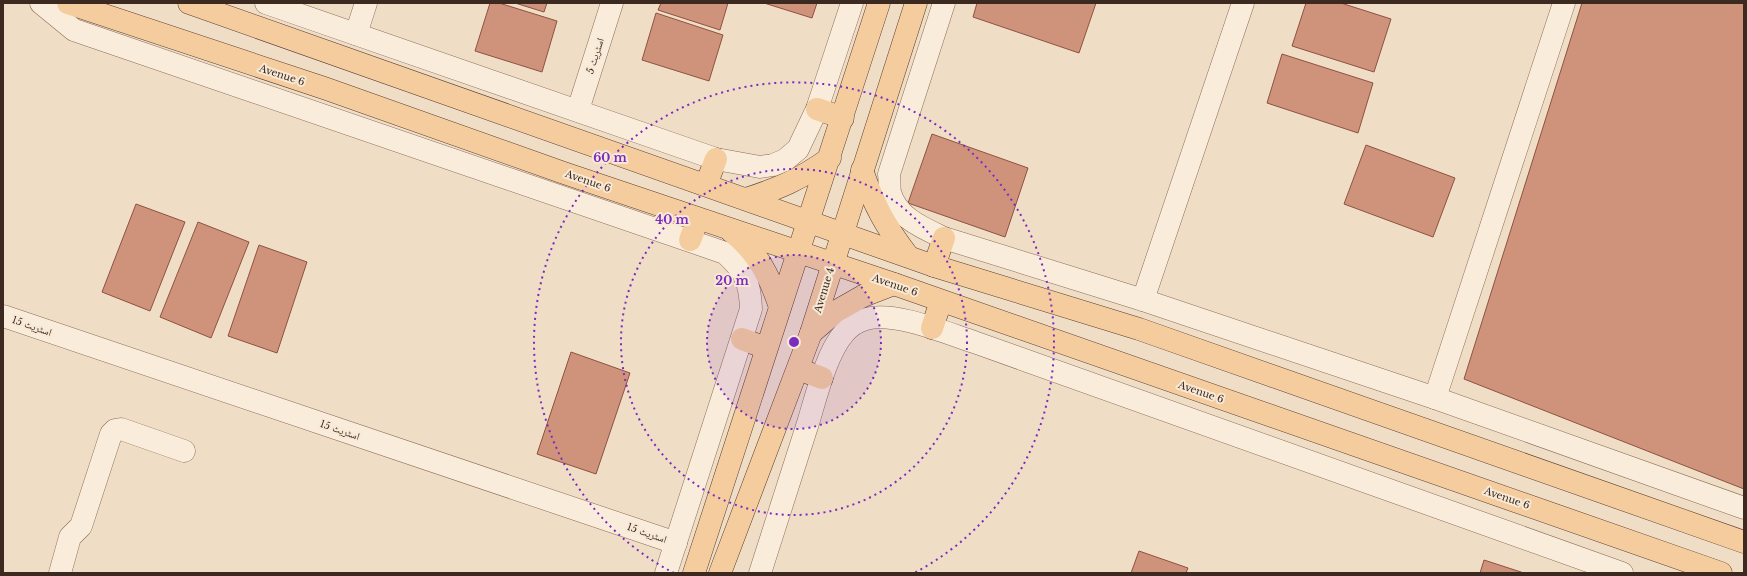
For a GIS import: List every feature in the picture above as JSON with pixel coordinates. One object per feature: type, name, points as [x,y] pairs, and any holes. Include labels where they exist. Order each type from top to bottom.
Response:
[{"type":"main road","name":"Avenue 6","points":[[68,3],[316,86],[698,219],[894,284],[1721,573]]},
{"type":"main road","points":[[189,3],[934,266],[1139,329],[1744,542]]},
{"type":"main road","points":[[694,573],[766,348],[843,118],[879,3]]},
{"type":"main road","name":"Avenue 4","points":[[720,573],[811,333],[832,263],[916,3]]},
{"type":"main road","points":[[817,109],[843,118]]},
{"type":"main road","points":[[746,199],[780,188],[806,176],[830,158]]},
{"type":"main road","points":[[706,185],[716,159]]},
{"type":"main road","points":[[862,170],[876,207],[888,230],[908,256]]},
{"type":"main road","points":[[690,240],[698,219]]},
{"type":"main road","points":[[729,229],[745,242],[760,262],[772,284],[780,307]]},
{"type":"main road","points":[[934,266],[944,238]]},
{"type":"main road","points":[[811,333],[835,312],[863,296],[894,284]]},
{"type":"main road","points":[[932,328],[941,301]]},
{"type":"main road","points":[[742,339],[766,348]]},
{"type":"main road","points":[[798,369],[822,378]]},
{"type":"street","points":[[41,3],[74,30],[725,253],[740,267],[746,277],[750,292],[751,309],[666,573]]},
{"type":"street","points":[[266,3],[716,159],[760,167],[773,165],[785,160],[798,149],[817,109],[852,3]]},
{"type":"street","points":[[356,34],[366,3]]},
{"type":"street","name":"اسٹریٹ 5","points":[[578,110],[612,3]]},
{"type":"street","points":[[944,3],[895,151],[889,174],[890,192],[895,204],[918,226],[944,238],[1143,300],[1435,398],[1744,508]]},
{"type":"street","points":[[1143,300],[1243,3]]},
{"type":"street","points":[[1435,398],[1564,3]]},
{"type":"street","name":"اسٹریٹ 15","points":[[3,316],[676,543]]},
{"type":"street","points":[[760,573],[822,378],[844,333],[855,324],[865,319],[878,316],[894,318],[932,328],[1622,573]]},
{"type":"street","points":[[60,573],[70,537],[81,526],[111,434],[115,430],[121,429],[184,451]]},
{"type":"building","points":[[490,3],[499,3],[557,21],[542,72],[475,51]]},
{"type":"building","points":[[515,3],[547,3],[544,12]]},
{"type":"building","points":[[661,3],[728,3],[720,30],[658,10]]},
{"type":"building","points":[[764,3],[817,3],[812,18]]},
{"type":"building","points":[[977,3],[1096,3],[1079,53],[973,17]]},
{"type":"building","points":[[1306,3],[1341,3],[1391,19],[1374,72],[1292,46]]},
{"type":"building","points":[[1582,3],[1744,3],[1744,489],[1464,379]]},
{"type":"building","points":[[656,13],[723,35],[709,81],[642,60]]},
{"type":"building","points":[[1282,54],[1373,83],[1358,133],[1267,103]]},
{"type":"building","points":[[932,134],[1028,168],[1005,237],[908,203]]},
{"type":"building","points":[[1366,145],[1455,178],[1433,237],[1344,204]]},
{"type":"building","points":[[136,204],[185,222],[150,311],[102,292]]},
{"type":"building","points":[[198,222],[249,242],[211,338],[160,317]]},
{"type":"building","points":[[259,245],[307,262],[277,353],[228,336]]},
{"type":"building","points":[[571,352],[630,373],[596,474],[537,454]]},
{"type":"building","points":[[1139,551],[1188,568],[1186,573],[1131,573]]},
{"type":"building","points":[[1484,560],[1524,573],[1480,573]]}]
